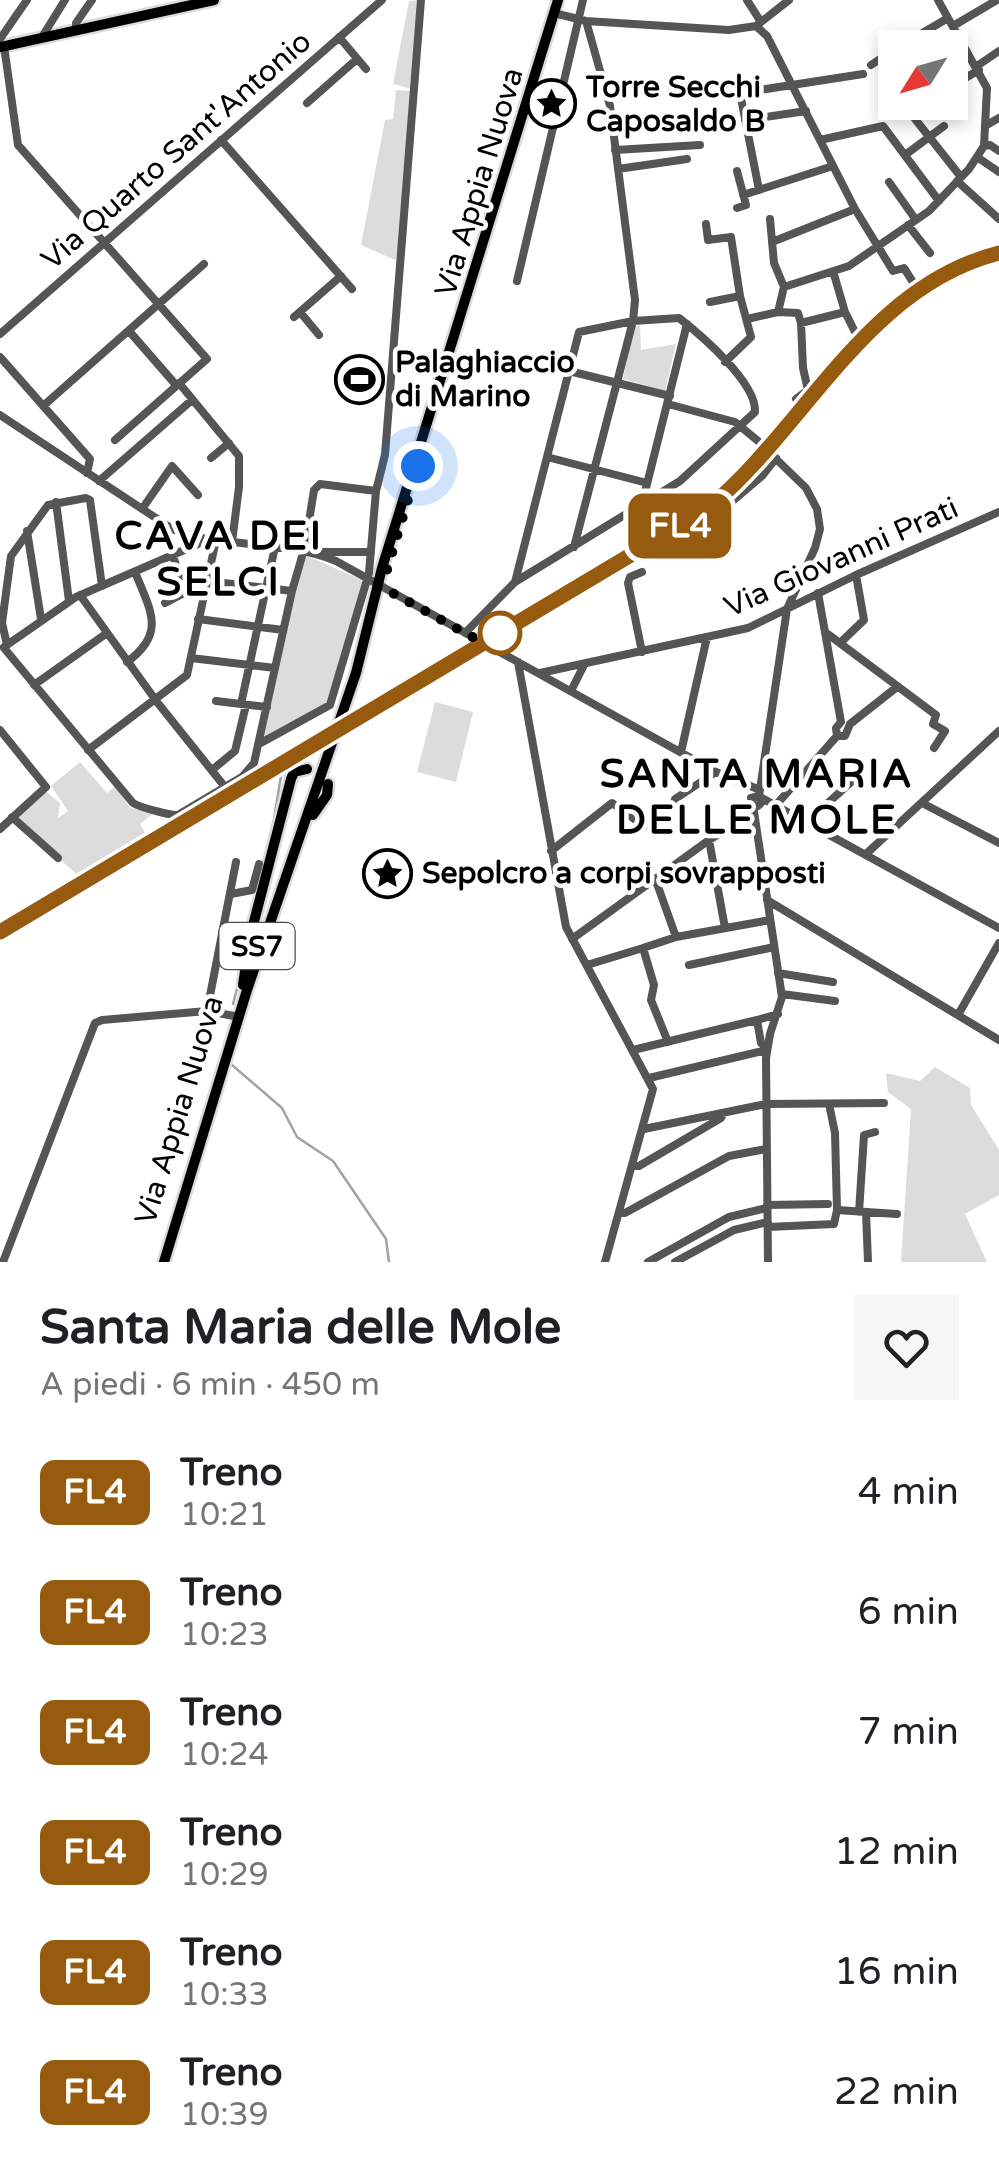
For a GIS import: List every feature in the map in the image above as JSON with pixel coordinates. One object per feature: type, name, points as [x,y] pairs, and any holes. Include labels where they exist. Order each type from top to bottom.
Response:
[{"type":"main road","name":"Via Appia Nuova","points":[[162,1262],[247,990],[306,824],[366,634],[558,0]]},
{"type":"main road","points":[[1,44],[76,30],[176,4],[207,1]]},
{"type":"main road","name":"Via Appia Nuova","points":[[162,1262],[234,1016],[366,634]]},
{"type":"main road","points":[[244,986],[250,937],[291,779],[294,772],[307,770]]},
{"type":"main road","points":[[306,824],[327,795],[328,784]]},
{"type":"street","points":[[27,0],[1,44],[18,144],[207,359],[115,440]]},
{"type":"street","points":[[42,37],[65,0]]},
{"type":"street","points":[[76,30],[76,23],[92,0]]},
{"type":"street","name":"Via Quarto Sant'Antonio","points":[[0,334],[382,0]]},
{"type":"street","points":[[259,744],[330,705],[368,576],[376,491],[385,451],[421,0]]},
{"type":"street","points":[[517,281],[582,20],[583,0]]},
{"type":"street","points":[[748,0],[855,209],[892,271],[906,269],[916,286]]},
{"type":"street","points":[[553,17],[729,30],[758,24],[788,0]]},
{"type":"street","points":[[938,0],[987,88],[985,126],[991,143],[999,151]]},
{"type":"street","points":[[933,30],[997,0]]},
{"type":"street","points":[[574,547],[633,321],[632,280],[607,91],[582,20]]},
{"type":"street","points":[[339,38],[366,69]]},
{"type":"street","points":[[968,74],[999,51]]},
{"type":"street","points":[[307,102],[357,59]]},
{"type":"street","points":[[872,65],[878,61]]},
{"type":"street","points":[[727,94],[863,74]]},
{"type":"street","points":[[740,92],[760,190]]},
{"type":"street","points":[[986,105],[999,98]]},
{"type":"street","points":[[745,120],[806,111]]},
{"type":"street","points":[[985,126],[999,118]]},
{"type":"street","points":[[916,120],[931,135],[959,179],[999,219]]},
{"type":"street","points":[[820,140],[883,126],[939,200]]},
{"type":"street","points":[[905,154],[944,126]]},
{"type":"street","points":[[221,140],[352,289]]},
{"type":"street","points":[[784,287],[849,266],[939,200],[991,143]]},
{"type":"street","points":[[616,150],[700,145]]},
{"type":"street","points":[[976,157],[999,172]]},
{"type":"street","points":[[618,169],[687,159]]},
{"type":"street","points":[[743,195],[833,166]]},
{"type":"street","points":[[736,172],[746,205],[736,208]]},
{"type":"street","points":[[888,182],[930,252]]},
{"type":"street","points":[[772,242],[855,209]]},
{"type":"street","points":[[770,220],[774,263],[784,287],[778,312]]},
{"type":"street","points":[[706,224],[708,240],[732,238],[751,340],[725,362]]},
{"type":"street","points":[[43,406],[204,264]]},
{"type":"street","points":[[833,270],[844,312],[855,332]]},
{"type":"street","points":[[320,335],[297,315],[341,276]]},
{"type":"street","points":[[710,302],[740,296]]},
{"type":"street","points":[[747,319],[778,312],[799,313],[808,390],[796,400]]},
{"type":"street","points":[[801,323],[844,312]]},
{"type":"street","points":[[465,633],[515,582],[692,472],[755,412],[756,404],[744,382],[687,324],[672,316],[581,331],[578,335],[515,582]]},
{"type":"street","points":[[642,504],[687,324]]},
{"type":"street","points":[[129,331],[240,460],[232,542]]},
{"type":"street","points":[[0,357],[89,459],[87,473]]},
{"type":"street","points":[[569,371],[742,425],[806,488],[819,520],[819,538],[787,609],[756,801],[782,994],[767,1050],[768,1262]]},
{"type":"street","points":[[100,481],[192,400]]},
{"type":"street","points":[[0,415],[174,530],[195,539],[314,554],[368,576],[740,784],[756,801],[775,805],[999,928]]},
{"type":"street","points":[[211,458],[229,444]]},
{"type":"street","points":[[716,515],[762,476],[774,456]]},
{"type":"street","points":[[547,457],[647,483]]},
{"type":"street","points":[[142,509],[172,466],[198,495]]},
{"type":"street","points":[[102,586],[91,502],[86,498],[45,507],[10,560],[3,648],[132,803],[156,808],[170,816],[179,814],[250,770],[314,490],[320,484],[376,491]]},
{"type":"street","points":[[56,502],[70,601]]},
{"type":"street","name":"Via Giovanni Prati","points":[[540,674],[748,628],[999,512]]},
{"type":"street","points":[[27,531],[41,619]]},
{"type":"street","points":[[3,648],[80,595],[172,555],[195,539]]},
{"type":"street","points":[[88,750],[183,680],[207,581],[212,540]]},
{"type":"street","points":[[305,540],[314,554]]},
{"type":"street","points":[[212,770],[234,752],[238,740],[249,666],[275,547]]},
{"type":"street","points":[[314,554],[322,550],[371,552]]},
{"type":"street","points":[[172,555],[184,594]]},
{"type":"street","points":[[127,662],[145,648],[154,624],[135,572]]},
{"type":"street","points":[[642,572],[628,582],[642,652]]},
{"type":"street","points":[[840,642],[864,620],[856,575]]},
{"type":"street","points":[[165,603],[207,581],[292,591]]},
{"type":"street","points":[[796,589],[816,594],[846,723]]},
{"type":"street","points":[[80,595],[155,700],[225,787]]},
{"type":"street","points":[[198,619],[283,630]]},
{"type":"street","points":[[825,632],[936,715],[933,724],[945,732],[934,748]]},
{"type":"street","points":[[34,684],[107,633]]},
{"type":"street","points":[[682,752],[707,638]]},
{"type":"street","points":[[191,658],[275,668]]},
{"type":"street","points":[[518,662],[566,927],[649,1078],[653,1094]]},
{"type":"street","points":[[571,691],[584,665]]},
{"type":"street","points":[[775,805],[836,736],[836,728],[897,687]]},
{"type":"street","points":[[216,701],[266,707]]},
{"type":"street","points":[[0,730],[46,783],[44,790],[0,828]]},
{"type":"street","points":[[866,854],[999,730]]},
{"type":"street","points":[[551,851],[612,803],[644,826],[716,772]]},
{"type":"street","points":[[807,822],[860,773]]},
{"type":"street","points":[[740,784],[756,801]]},
{"type":"street","points":[[572,940],[756,801]]},
{"type":"street","points":[[922,803],[999,842]]},
{"type":"street","points":[[12,817],[58,858]]},
{"type":"street","points":[[709,840],[725,928]]},
{"type":"street","points":[[206,1010],[236,862]]},
{"type":"street","points":[[232,894],[252,890],[259,864]]},
{"type":"street","points":[[655,878],[676,937]]},
{"type":"street","points":[[767,900],[999,1040]]},
{"type":"street","points":[[586,965],[676,937],[770,920]]},
{"type":"street","points":[[958,1015],[999,942]]},
{"type":"street","points":[[689,965],[774,947]]},
{"type":"street","points":[[644,948],[654,985],[651,1000],[668,1042]]},
{"type":"street","points":[[778,974],[833,982]]},
{"type":"street","points":[[782,994],[835,1002]]},
{"type":"street","points":[[2,1262],[94,1025],[102,1020],[206,1010],[234,1016]]},
{"type":"street","points":[[634,1050],[778,1014]]},
{"type":"street","points":[[756,1020],[761,1043],[767,1050]]},
{"type":"street","points":[[649,1078],[767,1050]]},
{"type":"street","points":[[605,1262],[661,1077]]},
{"type":"street","points":[[644,1129],[766,1104],[884,1103]]},
{"type":"street","points":[[676,1262],[734,1230],[768,1224],[834,1224],[835,1128],[829,1104]]},
{"type":"street","points":[[633,1166],[688,1138],[724,1113]]},
{"type":"street","points":[[868,1262],[863,1212],[864,1135],[875,1132]]},
{"type":"street","points":[[620,1212],[625,1213],[728,1156],[766,1149]]},
{"type":"street","points":[[648,1262],[729,1217],[767,1206],[828,1204]]},
{"type":"street","points":[[836,1210],[897,1214]]},
{"type":"shaded area","points":[[418,0],[408,88],[393,84],[409,1]]},
{"type":"shaded area","points":[[396,90],[410,91],[395,260],[361,245],[385,120],[393,119]]},
{"type":"shaded area","points":[[640,325],[641,350],[676,344],[665,391],[623,379],[634,327]]},
{"type":"shaded area","points":[[307,556],[364,581],[327,705],[264,737],[299,571]]},
{"type":"shaded area","points":[[435,702],[473,712],[456,782],[417,772]]},
{"type":"shaded area","points":[[80,762],[107,793],[115,786],[130,808],[154,813],[140,824],[146,834],[167,822],[170,825],[82,879],[12,817],[44,790],[60,803],[58,818],[68,811],[51,786]]},
{"type":"shaded area","points":[[935,1067],[970,1088],[971,1105],[999,1150],[999,1195],[965,1214],[987,1262],[901,1262],[911,1109],[888,1092],[886,1073],[920,1081]]},
{"type":"waterway","points":[[246,933],[281,776],[299,762]]},
{"type":"waterway","points":[[233,1004],[238,985]]},
{"type":"waterway","points":[[232,1065],[282,1108],[297,1137],[333,1161],[386,1239],[389,1262]]},
{"type":"railway","points":[[342,727],[706,509],[776,440],[874,328],[911,296],[952,270],[999,253]]},
{"type":"railway","points":[[0,932],[330,733]]},
{"type":"train","name":"FL4","points":[[0,932],[706,510],[754,468],[865,334],[924,286],[977,258],[999,253]]},
{"type":"place","name":"Torre Secchi Caposaldo B","points":[[551,104]]},
{"type":"place","name":"Palaghiaccio di Marino","points":[[360,379]]},
{"type":"place","name":"Sepolcro a corpi sovrapposti","points":[[387,873]]},
{"type":"district","name":"CAVA DEI SELCI","points":[[219,558]]},
{"type":"district","name":"SANTA MARIA DELLE MOLE","points":[[757,796]]},
{"type":"route","points":[[418,466],[387,570],[378,585],[496,650],[500,633]]}]
